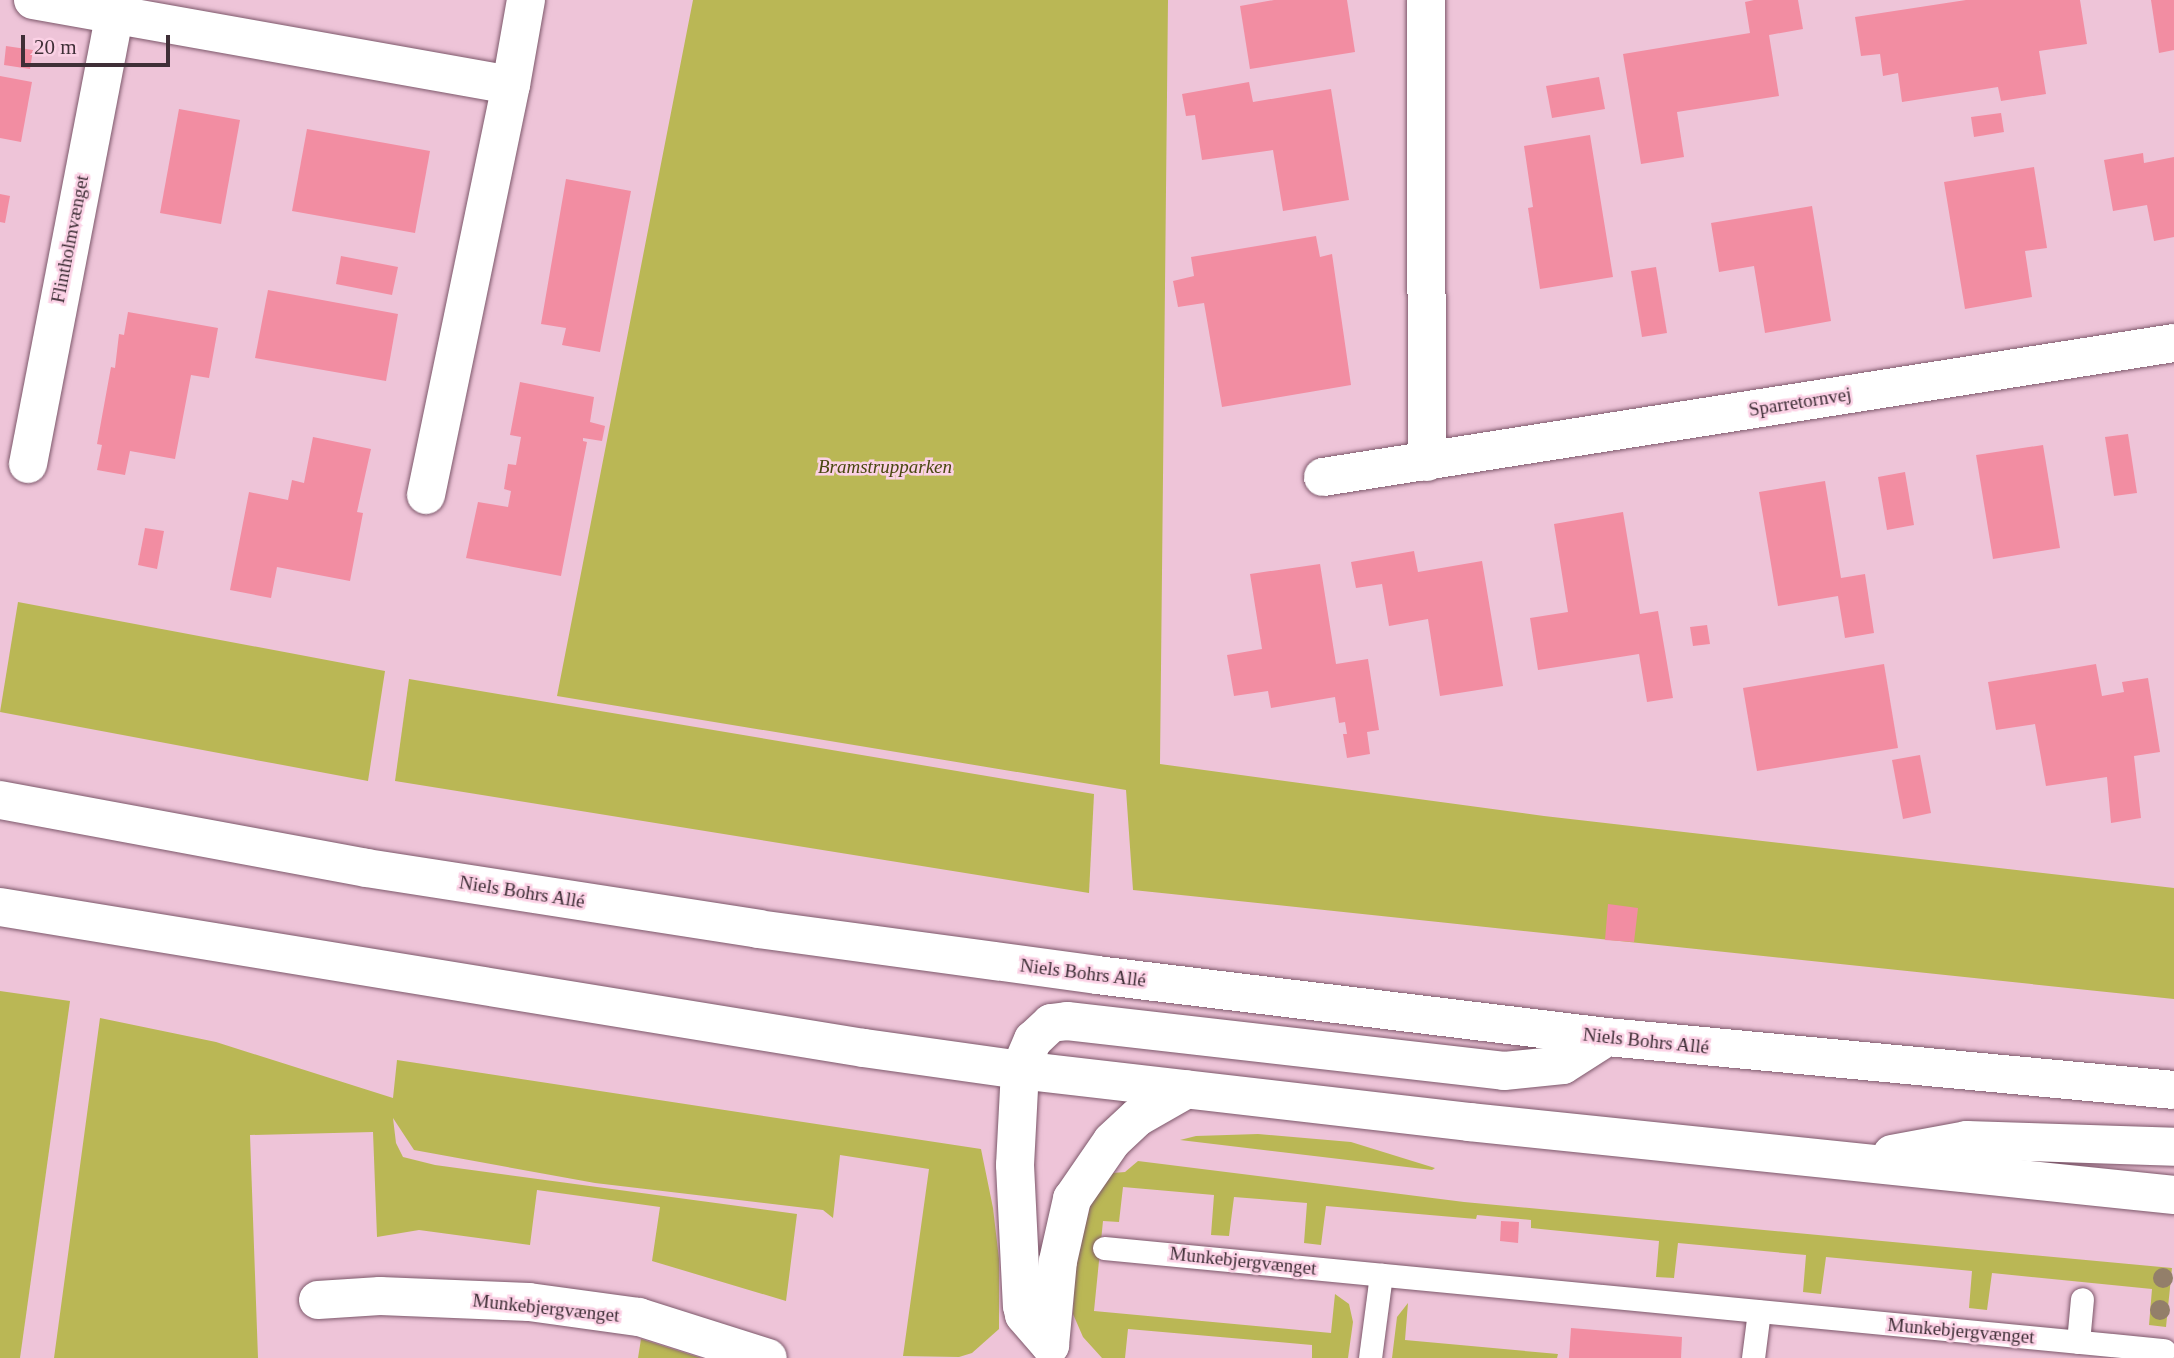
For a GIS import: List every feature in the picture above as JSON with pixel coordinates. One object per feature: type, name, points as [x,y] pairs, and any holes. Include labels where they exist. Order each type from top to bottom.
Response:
[{"type":"street","points":[[33,0],[115,7],[511,85]]},
{"type":"street","points":[[426,495],[511,85],[526,0]]},
{"type":"street","points":[[1426,0],[1427,462]]},
{"type":"street","name":"Flintholmvænget","points":[[28,464],[115,7]]},
{"type":"street","name":"Sparretornvej","points":[[1323,477],[2174,343]]},
{"type":"street","name":"Niels Bohrs Allé","points":[[0,800],[366,868],[758,929],[1111,977],[1607,1037],[2174,1090]]},
{"type":"street","points":[[0,907],[836,1044],[1020,1070],[1469,1122],[2174,1195]]},
{"type":"street","points":[[1043,1354],[1021,1306],[1015,1165],[1020,1070],[1033,1040],[1051,1023],[1067,1021],[1504,1071],[1563,1065],[1607,1037]]},
{"type":"street","points":[[1043,1354],[1058,1261],[1072,1199],[1112,1140],[1138,1116],[1187,1089]]},
{"type":"street","points":[[1852,1161],[1967,1140],[2174,1147]]},
{"type":"street","name":"Munkebjergvænget","points":[[318,1300],[380,1297],[530,1302],[639,1317],[768,1358]]},
{"type":"lane","name":"Munkebjergvænget","points":[[1104,1248],[2164,1350]]},
{"type":"lane","points":[[1370,1358],[1381,1275]]},
{"type":"lane","points":[[2078,1342],[2082,1299]]},
{"type":"lane","points":[[1753,1358],[1759,1311]]},
{"type":"green space","name":"Bramstrupparken","points":[[693,0],[1168,0],[1160,764],[1544,816],[2174,888],[2174,999],[1133,890],[1126,790],[557,696]]},
{"type":"green space","points":[[18,602],[385,671],[368,781],[0,712]]},
{"type":"green space","points":[[409,679],[1094,794],[1089,893],[395,781]]},
{"type":"green space","points":[[0,991],[70,1001],[20,1358],[0,1358]]},
{"type":"green space","points":[[100,1018],[216,1042],[393,1098],[397,1060],[981,1149],[993,1208],[999,1259],[999,1329],[972,1353],[959,1357],[903,1356],[929,1169],[840,1155],[833,1218],[823,1210],[595,1183],[414,1150],[393,1118],[396,1143],[403,1157],[435,1165],[797,1214],[786,1301],[652,1261],[660,1207],[537,1190],[530,1245],[419,1230],[377,1237],[373,1132],[250,1135],[258,1358],[54,1358]]},
{"type":"green space","points":[[1258,1134],[1351,1142],[1435,1168],[1432,1170],[1180,1140],[1196,1136]]},
{"type":"green space","points":[[1138,1161],[1464,1202],[2172,1268],[2166,1327],[2149,1325],[2152,1289],[1992,1273],[1987,1310],[1969,1308],[1972,1271],[1826,1257],[1821,1294],[1803,1292],[1806,1255],[1678,1243],[1674,1278],[1656,1277],[1659,1241],[1531,1228],[1531,1220],[1477,1215],[1476,1219],[1326,1206],[1321,1245],[1304,1243],[1307,1203],[1234,1197],[1229,1236],[1211,1235],[1214,1195],[1123,1187],[1119,1222],[1103,1221],[1094,1311],[1331,1333],[1335,1294],[1349,1304],[1353,1322],[1348,1358],[1312,1358],[1312,1345],[1128,1329],[1125,1358],[1102,1358],[1083,1337],[1073,1314],[1075,1263],[1091,1203],[1113,1173],[1125,1172]]},
{"type":"green space","points":[[1408,1303],[1405,1340],[1558,1354],[1557,1358],[1392,1358],[1397,1317]]},
{"type":"green space","points":[[641,1339],[701,1358],[638,1358]]},
{"type":"building","points":[[1274,0],[1347,0],[1355,52],[1250,69],[1240,6]]},
{"type":"building","points":[[1798,0],[1803,29],[1769,35],[1779,96],[1677,112],[1684,157],[1641,164],[1623,54],[1750,33],[1745,2]]},
{"type":"building","points":[[1966,0],[2080,0],[2087,44],[2039,51],[2046,94],[2001,101],[1998,87],[1902,102],[1898,73],[1883,76],[1880,54],[1861,56],[1855,17]]},
{"type":"building","points":[[2151,0],[2174,0],[2174,50],[2159,53]]},
{"type":"building","points":[[6,46],[33,50],[30,69],[4,65]]},
{"type":"building","points":[[0,76],[32,82],[21,142],[0,138]]},
{"type":"building","points":[[1599,77],[1605,109],[1552,118],[1546,86]]},
{"type":"building","points":[[1249,82],[1253,102],[1331,89],[1349,200],[1283,211],[1273,150],[1202,160],[1195,115],[1186,116],[1182,94]]},
{"type":"building","points":[[179,109],[240,120],[221,224],[160,213]]},
{"type":"building","points":[[2001,113],[2004,132],[1974,137],[1971,117]]},
{"type":"building","points":[[307,129],[430,151],[415,233],[292,211]]},
{"type":"building","points":[[1590,135],[1613,277],[1540,289],[1528,208],[1533,207],[1524,146]]},
{"type":"building","points":[[2143,153],[2144,163],[2174,157],[2174,237],[2154,241],[2147,205],[2113,211],[2104,160]]},
{"type":"building","points":[[2034,167],[2047,248],[2025,251],[2032,297],[1965,309],[1944,182]]},
{"type":"building","points":[[566,179],[631,191],[600,352],[562,345],[566,328],[541,324]]},
{"type":"building","points":[[0,194],[10,196],[5,223],[0,222]]},
{"type":"building","points":[[1812,206],[1831,321],[1765,333],[1754,266],[1719,272],[1711,223]]},
{"type":"building","points":[[1316,236],[1320,257],[1332,254],[1351,385],[1222,407],[1204,303],[1178,307],[1173,281],[1194,276],[1191,257]]},
{"type":"building","points":[[341,256],[398,267],[392,295],[336,284]]},
{"type":"building","points":[[1656,267],[1667,333],[1642,337],[1631,271]]},
{"type":"building","points":[[268,290],[398,314],[386,381],[255,358]]},
{"type":"building","points":[[128,312],[218,328],[209,378],[191,375],[175,459],[130,451],[125,475],[97,470],[102,445],[97,444],[111,367],[115,368],[119,334],[124,335]]},
{"type":"building","points":[[520,382],[594,397],[590,422],[605,426],[602,441],[583,438],[583,441],[587,442],[561,576],[466,558],[478,502],[508,507],[511,491],[504,489],[508,464],[516,465],[521,437],[510,435]]},
{"type":"building","points":[[2128,434],[2137,493],[2114,496],[2105,437]]},
{"type":"building","points":[[313,437],[371,449],[357,512],[363,513],[350,581],[277,567],[271,598],[230,590],[249,492],[288,500],[292,480],[304,483]]},
{"type":"building","points":[[2043,445],[2060,548],[1993,559],[1976,455]]},
{"type":"building","points":[[1905,472],[1914,525],[1887,530],[1878,477]]},
{"type":"building","points":[[1825,481],[1841,578],[1865,574],[1874,633],[1845,638],[1838,596],[1778,606],[1759,492]]},
{"type":"building","points":[[1623,512],[1640,614],[1658,611],[1673,698],[1647,702],[1639,654],[1538,670],[1530,618],[1568,612],[1554,524]]},
{"type":"building","points":[[145,528],[164,531],[157,569],[138,565]]},
{"type":"building","points":[[1414,551],[1418,572],[1482,561],[1503,686],[1440,696],[1428,619],[1389,626],[1382,584],[1356,588],[1351,562]]},
{"type":"building","points":[[1320,564],[1336,664],[1368,659],[1379,730],[1367,732],[1370,754],[1347,758],[1343,734],[1347,734],[1345,722],[1339,723],[1335,697],[1271,708],[1268,691],[1234,696],[1227,655],[1262,649],[1250,574]]},
{"type":"building","points":[[1707,625],[1710,644],[1693,646],[1690,627]]},
{"type":"building","points":[[1884,664],[1898,748],[1757,771],[1743,688]]},
{"type":"building","points":[[2096,664],[2102,696],[2124,692],[2122,682],[2148,678],[2160,752],[2134,756],[2141,818],[2111,823],[2107,777],[2046,786],[2035,724],[1996,730],[1988,682]]},
{"type":"building","points":[[1920,755],[1931,813],[1903,819],[1892,760]]},
{"type":"building","points":[[1608,904],[1638,908],[1634,942],[1605,940]]},
{"type":"building","points":[[1501,1221],[1519,1222],[1518,1243],[1500,1241]]},
{"type":"building","points":[[1571,1328],[1682,1337],[1681,1358],[1569,1358]]}]
